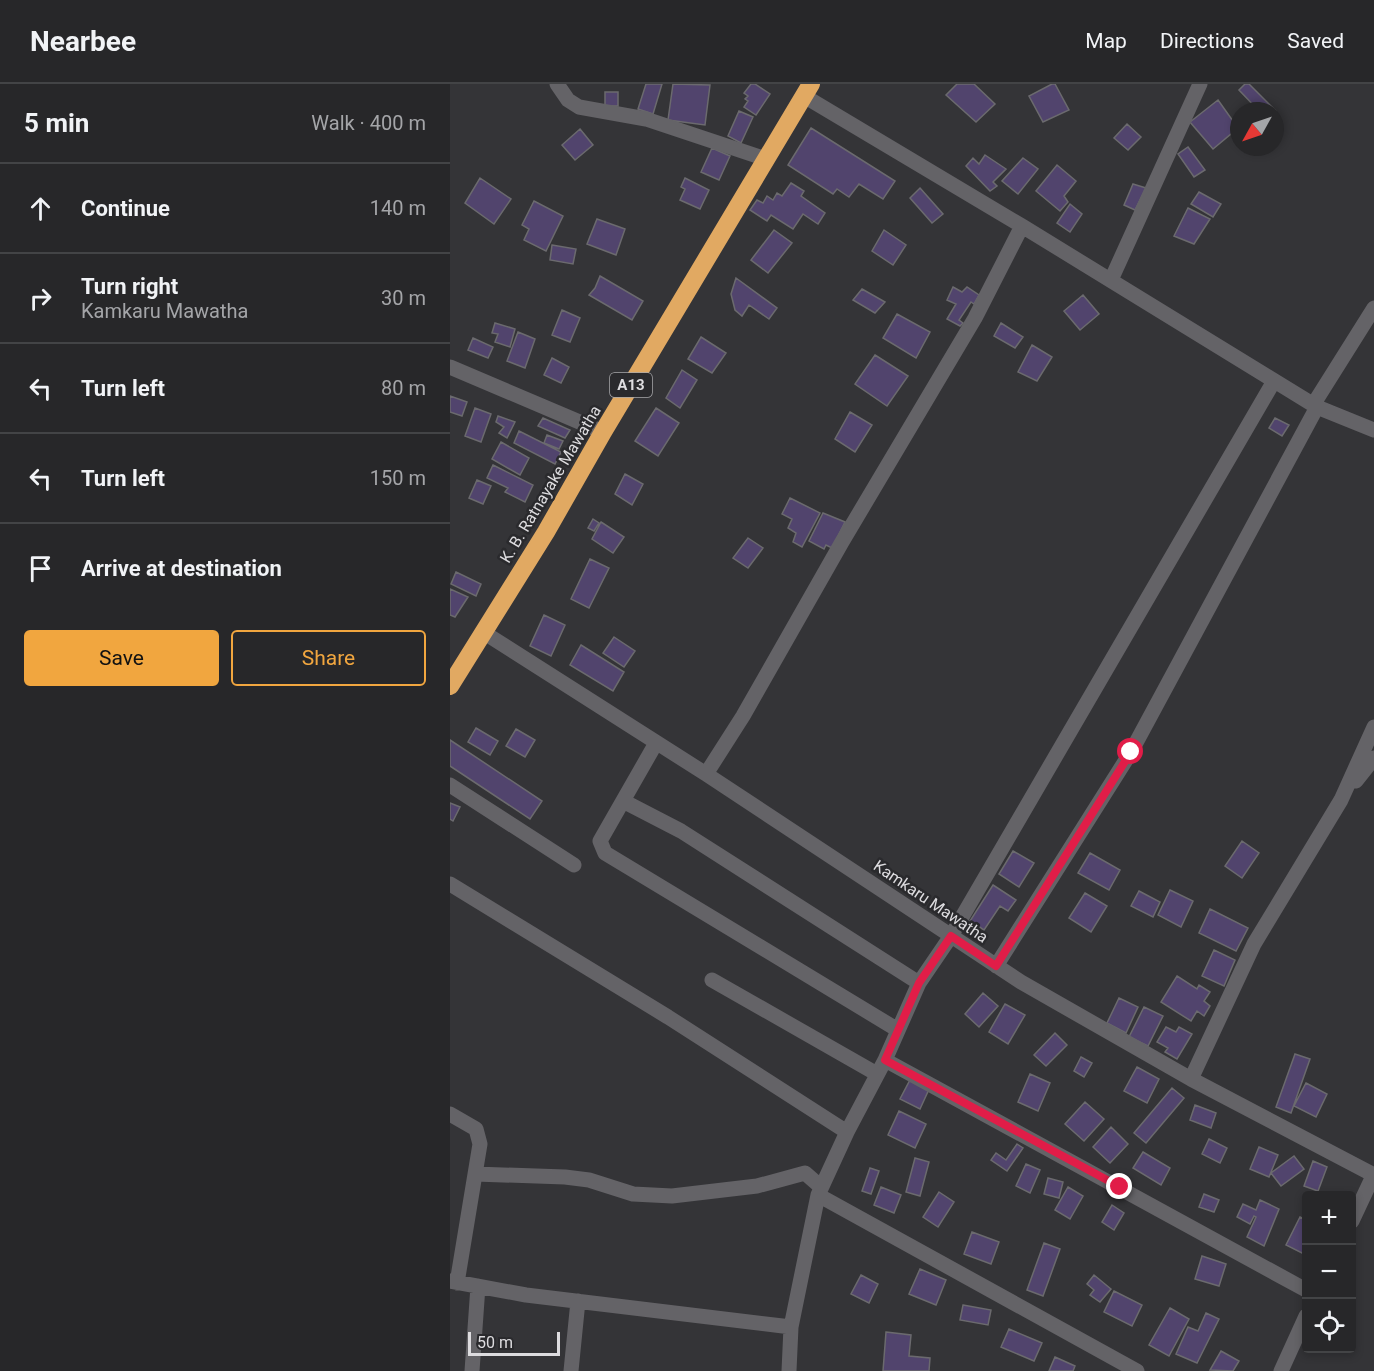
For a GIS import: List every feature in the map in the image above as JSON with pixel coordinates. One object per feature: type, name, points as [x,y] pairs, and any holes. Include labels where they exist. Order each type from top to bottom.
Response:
[{"type":"highway","name":"K. B. Ratnayake Mawatha","points":[[450,686],[546,532],[807,90]]},
{"type":"street","points":[[557,84],[568,100],[579,107],[646,118],[766,159]]},
{"type":"street","points":[[1111,280],[1200,84]]},
{"type":"street","points":[[807,90],[1022,226],[1315,406],[1374,430]]},
{"type":"street","points":[[706,774],[743,716],[842,542],[969,328],[1022,226]]},
{"type":"street","points":[[996,966],[1131,752],[1315,406],[1374,308]]},
{"type":"street","points":[[450,367],[603,432]]},
{"type":"street","points":[[789,1371],[791,1327],[820,1191],[847,1132],[885,1060],[919,983],[951,936],[1274,381]]},
{"type":"street","name":"Kamkaru Mawatha","points":[[483,632],[706,774],[996,966],[1191,1079],[1374,1175]]},
{"type":"street","points":[[1191,1079],[1254,944],[1341,800],[1374,727]]},
{"type":"street","points":[[656,743],[600,842],[604,853],[898,1030]]},
{"type":"street","points":[[1341,800],[1374,758]]},
{"type":"street","points":[[450,785],[574,865]]},
{"type":"street","points":[[623,801],[681,831],[919,983]]},
{"type":"street","points":[[450,884],[668,1017],[847,1132]]},
{"type":"street","points":[[712,980],[877,1074]]},
{"type":"street","points":[[885,1060],[1302,1288]]},
{"type":"street","points":[[450,1114],[476,1129],[480,1144],[453,1282],[578,1301],[791,1327]]},
{"type":"street","points":[[475,1174],[565,1177],[589,1180],[633,1194],[672,1196],[757,1186],[806,1173],[820,1191],[1137,1371]]},
{"type":"street","points":[[1356,1213],[1374,1175]]},
{"type":"street","points":[[472,1371],[478,1286]]},
{"type":"street","points":[[572,1371],[578,1301]]},
{"type":"street","points":[[1281,1371],[1302,1325]]},
{"type":"building","points":[[646,84],[662,84],[653,114],[638,109]]},
{"type":"building","points":[[673,84],[710,85],[705,125],[668,120]]},
{"type":"building","points":[[751,84],[755,84],[770,94],[756,115],[744,107],[748,96],[744,93]]},
{"type":"building","points":[[957,84],[974,84],[995,104],[976,122],[946,95]]},
{"type":"building","points":[[1055,84],[1069,110],[1043,122],[1029,96]]},
{"type":"building","points":[[1245,84],[1249,84],[1267,102],[1250,102],[1239,90]]},
{"type":"building","points":[[605,92],[618,92],[618,106],[605,106]]},
{"type":"building","points":[[1218,100],[1230,117],[1230,135],[1213,149],[1190,122]]},
{"type":"building","points":[[739,111],[753,117],[741,143],[728,136]]},
{"type":"building","points":[[1127,124],[1141,137],[1128,150],[1114,138]]},
{"type":"building","points":[[811,128],[895,181],[883,199],[859,184],[849,197],[837,189],[833,194],[788,165]]},
{"type":"building","points":[[580,129],[593,145],[575,160],[562,145]]},
{"type":"building","points":[[1188,147],[1205,170],[1194,177],[1178,154]]},
{"type":"building","points":[[712,148],[730,156],[719,180],[701,172]]},
{"type":"building","points":[[985,155],[1006,169],[993,182],[997,186],[990,191],[966,166],[973,158],[979,164]]},
{"type":"building","points":[[1023,158],[1038,169],[1018,194],[1002,181]]},
{"type":"building","points":[[1057,165],[1076,181],[1064,196],[1068,202],[1060,211],[1036,191]]},
{"type":"building","points":[[480,178],[511,199],[494,224],[465,203]]},
{"type":"building","points":[[685,178],[709,190],[700,209],[680,200],[685,189],[681,187]]},
{"type":"building","points":[[791,183],[804,191],[801,196],[825,213],[818,224],[803,214],[793,229],[771,215],[767,221],[750,210],[757,200],[763,203],[767,196],[773,200],[777,193],[782,196]]},
{"type":"building","points":[[1133,184],[1146,188],[1135,210],[1124,205]]},
{"type":"building","points":[[920,188],[943,214],[932,223],[910,198]]},
{"type":"building","points":[[1199,192],[1221,204],[1213,217],[1191,204]]},
{"type":"building","points":[[534,201],[563,216],[546,251],[524,240],[529,229],[522,225]]},
{"type":"building","points":[[1070,204],[1082,214],[1070,232],[1057,223]]},
{"type":"building","points":[[1188,208],[1210,219],[1194,244],[1174,236]]},
{"type":"building","points":[[597,219],[625,229],[616,255],[587,244]]},
{"type":"building","points":[[774,230],[792,243],[768,273],[751,260]]},
{"type":"building","points":[[884,230],[906,245],[893,265],[872,251]]},
{"type":"building","points":[[552,245],[576,249],[573,264],[550,260]]},
{"type":"building","points":[[600,276],[643,301],[632,320],[589,295]]},
{"type":"building","points":[[736,278],[777,308],[769,319],[749,305],[742,316],[735,310],[731,294]]},
{"type":"building","points":[[953,287],[962,292],[967,287],[979,295],[974,304],[971,302],[959,320],[963,323],[960,326],[947,319],[956,304],[947,300]]},
{"type":"building","points":[[862,289],[885,302],[875,313],[853,300]]},
{"type":"building","points":[[1083,295],[1099,314],[1080,330],[1064,311]]},
{"type":"building","points":[[562,310],[580,318],[570,342],[552,335]]},
{"type":"building","points":[[897,314],[930,332],[916,358],[883,338]]},
{"type":"building","points":[[495,323],[515,329],[510,347],[495,342],[498,334],[492,333]]},
{"type":"building","points":[[1001,323],[1023,337],[1015,348],[994,336]]},
{"type":"building","points":[[518,332],[535,339],[525,368],[507,361]]},
{"type":"building","points":[[701,337],[726,353],[712,373],[688,359]]},
{"type":"building","points":[[473,338],[493,347],[488,358],[468,350]]},
{"type":"building","points":[[1032,345],[1052,357],[1037,381],[1018,372]]},
{"type":"building","points":[[875,355],[908,376],[887,406],[855,384]]},
{"type":"building","points":[[552,358],[569,367],[561,383],[544,375]]},
{"type":"building","points":[[682,370],[697,380],[680,408],[666,398]]},
{"type":"building","points":[[450,396],[467,402],[462,416],[450,412]]},
{"type":"building","points":[[475,408],[491,414],[481,442],[465,436]]},
{"type":"building","points":[[656,408],[679,423],[658,456],[635,441]]},
{"type":"building","points":[[850,412],[872,425],[855,452],[835,439]]},
{"type":"building","points":[[498,416],[515,422],[507,438],[499,433],[504,427],[496,422]]},
{"type":"building","points":[[543,418],[570,430],[565,438],[538,426]]},
{"type":"building","points":[[1275,418],[1289,425],[1282,436],[1269,428]]},
{"type":"building","points":[[519,431],[561,452],[555,464],[514,443]]},
{"type":"building","points":[[547,435],[563,441],[559,449],[544,443]]},
{"type":"building","points":[[501,442],[529,458],[520,475],[492,459]]},
{"type":"building","points":[[493,465],[533,485],[525,502],[505,492],[508,488],[487,478]]},
{"type":"building","points":[[625,474],[643,484],[632,505],[615,494]]},
{"type":"building","points":[[477,480],[491,486],[483,504],[469,498]]},
{"type":"building","points":[[790,498],[820,513],[802,547],[793,542],[796,533],[788,528],[792,519],[782,514]]},
{"type":"building","points":[[823,513],[845,522],[832,548],[826,545],[824,549],[809,541]]},
{"type":"building","points":[[593,519],[599,523],[594,531],[588,528]]},
{"type":"building","points":[[601,522],[624,537],[613,553],[592,539]]},
{"type":"building","points":[[748,538],[763,548],[748,568],[733,558]]},
{"type":"building","points":[[590,559],[609,568],[589,608],[571,599]]},
{"type":"building","points":[[456,572],[481,584],[476,596],[451,584]]},
{"type":"building","points":[[450,589],[468,597],[455,617],[450,615]]},
{"type":"building","points":[[544,615],[565,625],[551,656],[530,646]]},
{"type":"building","points":[[614,637],[635,651],[624,667],[603,653]]},
{"type":"building","points":[[581,645],[624,672],[613,691],[570,665]]},
{"type":"building","points":[[476,728],[498,741],[490,755],[468,742]]},
{"type":"building","points":[[516,729],[535,740],[525,757],[506,746]]},
{"type":"building","points":[[450,740],[542,801],[530,819],[450,766]]},
{"type":"building","points":[[450,803],[460,807],[453,821],[450,819]]},
{"type":"building","points":[[1242,841],[1259,853],[1242,878],[1225,866]]},
{"type":"building","points":[[1013,851],[1034,863],[1019,887],[999,874]]},
{"type":"building","points":[[1090,853],[1120,870],[1109,890],[1078,873]]},
{"type":"building","points":[[993,885],[1016,900],[1008,911],[1000,906],[984,930],[970,921]]},
{"type":"building","points":[[1170,890],[1193,901],[1181,927],[1158,915]]},
{"type":"building","points":[[1139,891],[1160,902],[1153,917],[1131,906]]},
{"type":"building","points":[[1085,893],[1107,906],[1091,932],[1069,918]]},
{"type":"building","points":[[1210,909],[1248,928],[1236,951],[1199,933]]},
{"type":"building","points":[[1214,950],[1235,960],[1224,986],[1202,976]]},
{"type":"building","points":[[1177,976],[1197,989],[1199,985],[1210,992],[1204,1001],[1210,1006],[1204,1016],[1197,1011],[1191,1021],[1161,1002]]},
{"type":"building","points":[[983,993],[998,1006],[979,1027],[965,1014]]},
{"type":"building","points":[[1119,998],[1138,1007],[1126,1033],[1107,1023]]},
{"type":"building","points":[[1005,1004],[1025,1015],[1008,1044],[989,1032]]},
{"type":"building","points":[[1144,1007],[1163,1016],[1148,1046],[1129,1037]]},
{"type":"building","points":[[1166,1027],[1176,1032],[1179,1027],[1192,1034],[1177,1059],[1165,1052],[1168,1048],[1157,1042]]},
{"type":"building","points":[[1055,1033],[1067,1045],[1046,1066],[1034,1055]]},
{"type":"building","points":[[1295,1054],[1310,1059],[1291,1113],[1276,1107]]},
{"type":"building","points":[[1081,1057],[1092,1063],[1084,1077],[1074,1071]]},
{"type":"building","points":[[1137,1067],[1159,1079],[1147,1103],[1124,1091]]},
{"type":"building","points":[[1030,1074],[1050,1083],[1038,1111],[1018,1102]]},
{"type":"building","points":[[911,1078],[930,1087],[920,1109],[900,1099]]},
{"type":"building","points":[[1306,1083],[1327,1094],[1316,1117],[1294,1106]]},
{"type":"building","points":[[1172,1088],[1184,1098],[1146,1143],[1134,1133]]},
{"type":"building","points":[[1085,1102],[1104,1119],[1084,1141],[1065,1124]]},
{"type":"building","points":[[1195,1105],[1216,1113],[1211,1128],[1190,1120]]},
{"type":"building","points":[[899,1111],[926,1124],[915,1148],[888,1135]]},
{"type":"building","points":[[1111,1127],[1128,1144],[1110,1163],[1093,1147]]},
{"type":"building","points":[[1209,1139],[1227,1148],[1220,1163],[1202,1154]]},
{"type":"building","points":[[1017,1144],[1023,1148],[1007,1171],[991,1160],[996,1153],[1006,1160]]},
{"type":"building","points":[[1259,1147],[1278,1155],[1269,1177],[1250,1169]]},
{"type":"building","points":[[1143,1152],[1170,1168],[1161,1185],[1133,1168]]},
{"type":"building","points":[[1294,1156],[1304,1169],[1281,1186],[1271,1173]]},
{"type":"building","points":[[915,1158],[929,1162],[920,1196],[906,1192]]},
{"type":"building","points":[[1313,1161],[1327,1167],[1318,1191],[1304,1186]]},
{"type":"building","points":[[1026,1164],[1040,1170],[1030,1193],[1016,1186]]},
{"type":"building","points":[[870,1168],[879,1171],[871,1194],[862,1191]]},
{"type":"building","points":[[1048,1178],[1063,1182],[1059,1198],[1044,1194]]},
{"type":"building","points":[[881,1187],[901,1195],[894,1213],[874,1205]]},
{"type":"building","points":[[1068,1187],[1083,1196],[1070,1219],[1055,1210]]},
{"type":"building","points":[[939,1192],[954,1202],[938,1227],[923,1217]]},
{"type":"building","points":[[1204,1194],[1219,1200],[1214,1212],[1199,1207]]},
{"type":"building","points":[[1260,1200],[1279,1209],[1264,1246],[1247,1237],[1256,1217],[1254,1216],[1250,1224],[1237,1217],[1243,1204],[1256,1210]]},
{"type":"building","points":[[1112,1205],[1124,1213],[1114,1230],[1102,1222]]},
{"type":"building","points":[[1300,1217],[1302,1218],[1302,1253],[1286,1245]]},
{"type":"building","points":[[972,1232],[999,1242],[991,1264],[964,1254]]},
{"type":"building","points":[[1044,1243],[1060,1249],[1043,1296],[1027,1290]]},
{"type":"building","points":[[1202,1256],[1226,1264],[1219,1286],[1195,1279]]},
{"type":"building","points":[[920,1269],[946,1280],[936,1305],[909,1294]]},
{"type":"building","points":[[861,1275],[878,1284],[869,1303],[851,1294]]},
{"type":"building","points":[[1094,1275],[1111,1289],[1100,1302],[1090,1295],[1094,1290],[1087,1284]]},
{"type":"building","points":[[1114,1291],[1142,1305],[1132,1326],[1104,1312]]},
{"type":"building","points":[[963,1305],[991,1310],[988,1325],[960,1320]]},
{"type":"building","points":[[1170,1308],[1189,1319],[1169,1356],[1149,1345]]},
{"type":"building","points":[[1206,1313],[1219,1319],[1197,1363],[1176,1354],[1188,1327],[1198,1331]]},
{"type":"building","points":[[1009,1329],[1042,1343],[1034,1361],[1001,1347]]},
{"type":"building","points":[[886,1332],[911,1335],[909,1356],[930,1358],[929,1371],[883,1371]]},
{"type":"building","points":[[1221,1351],[1239,1361],[1233,1371],[1210,1370]]},
{"type":"building","points":[[1055,1357],[1075,1366],[1073,1371],[1049,1371]]},
{"type":"route","points":[[1120,1187],[885,1060],[919,983],[951,936],[996,966],[1131,752]]}]
